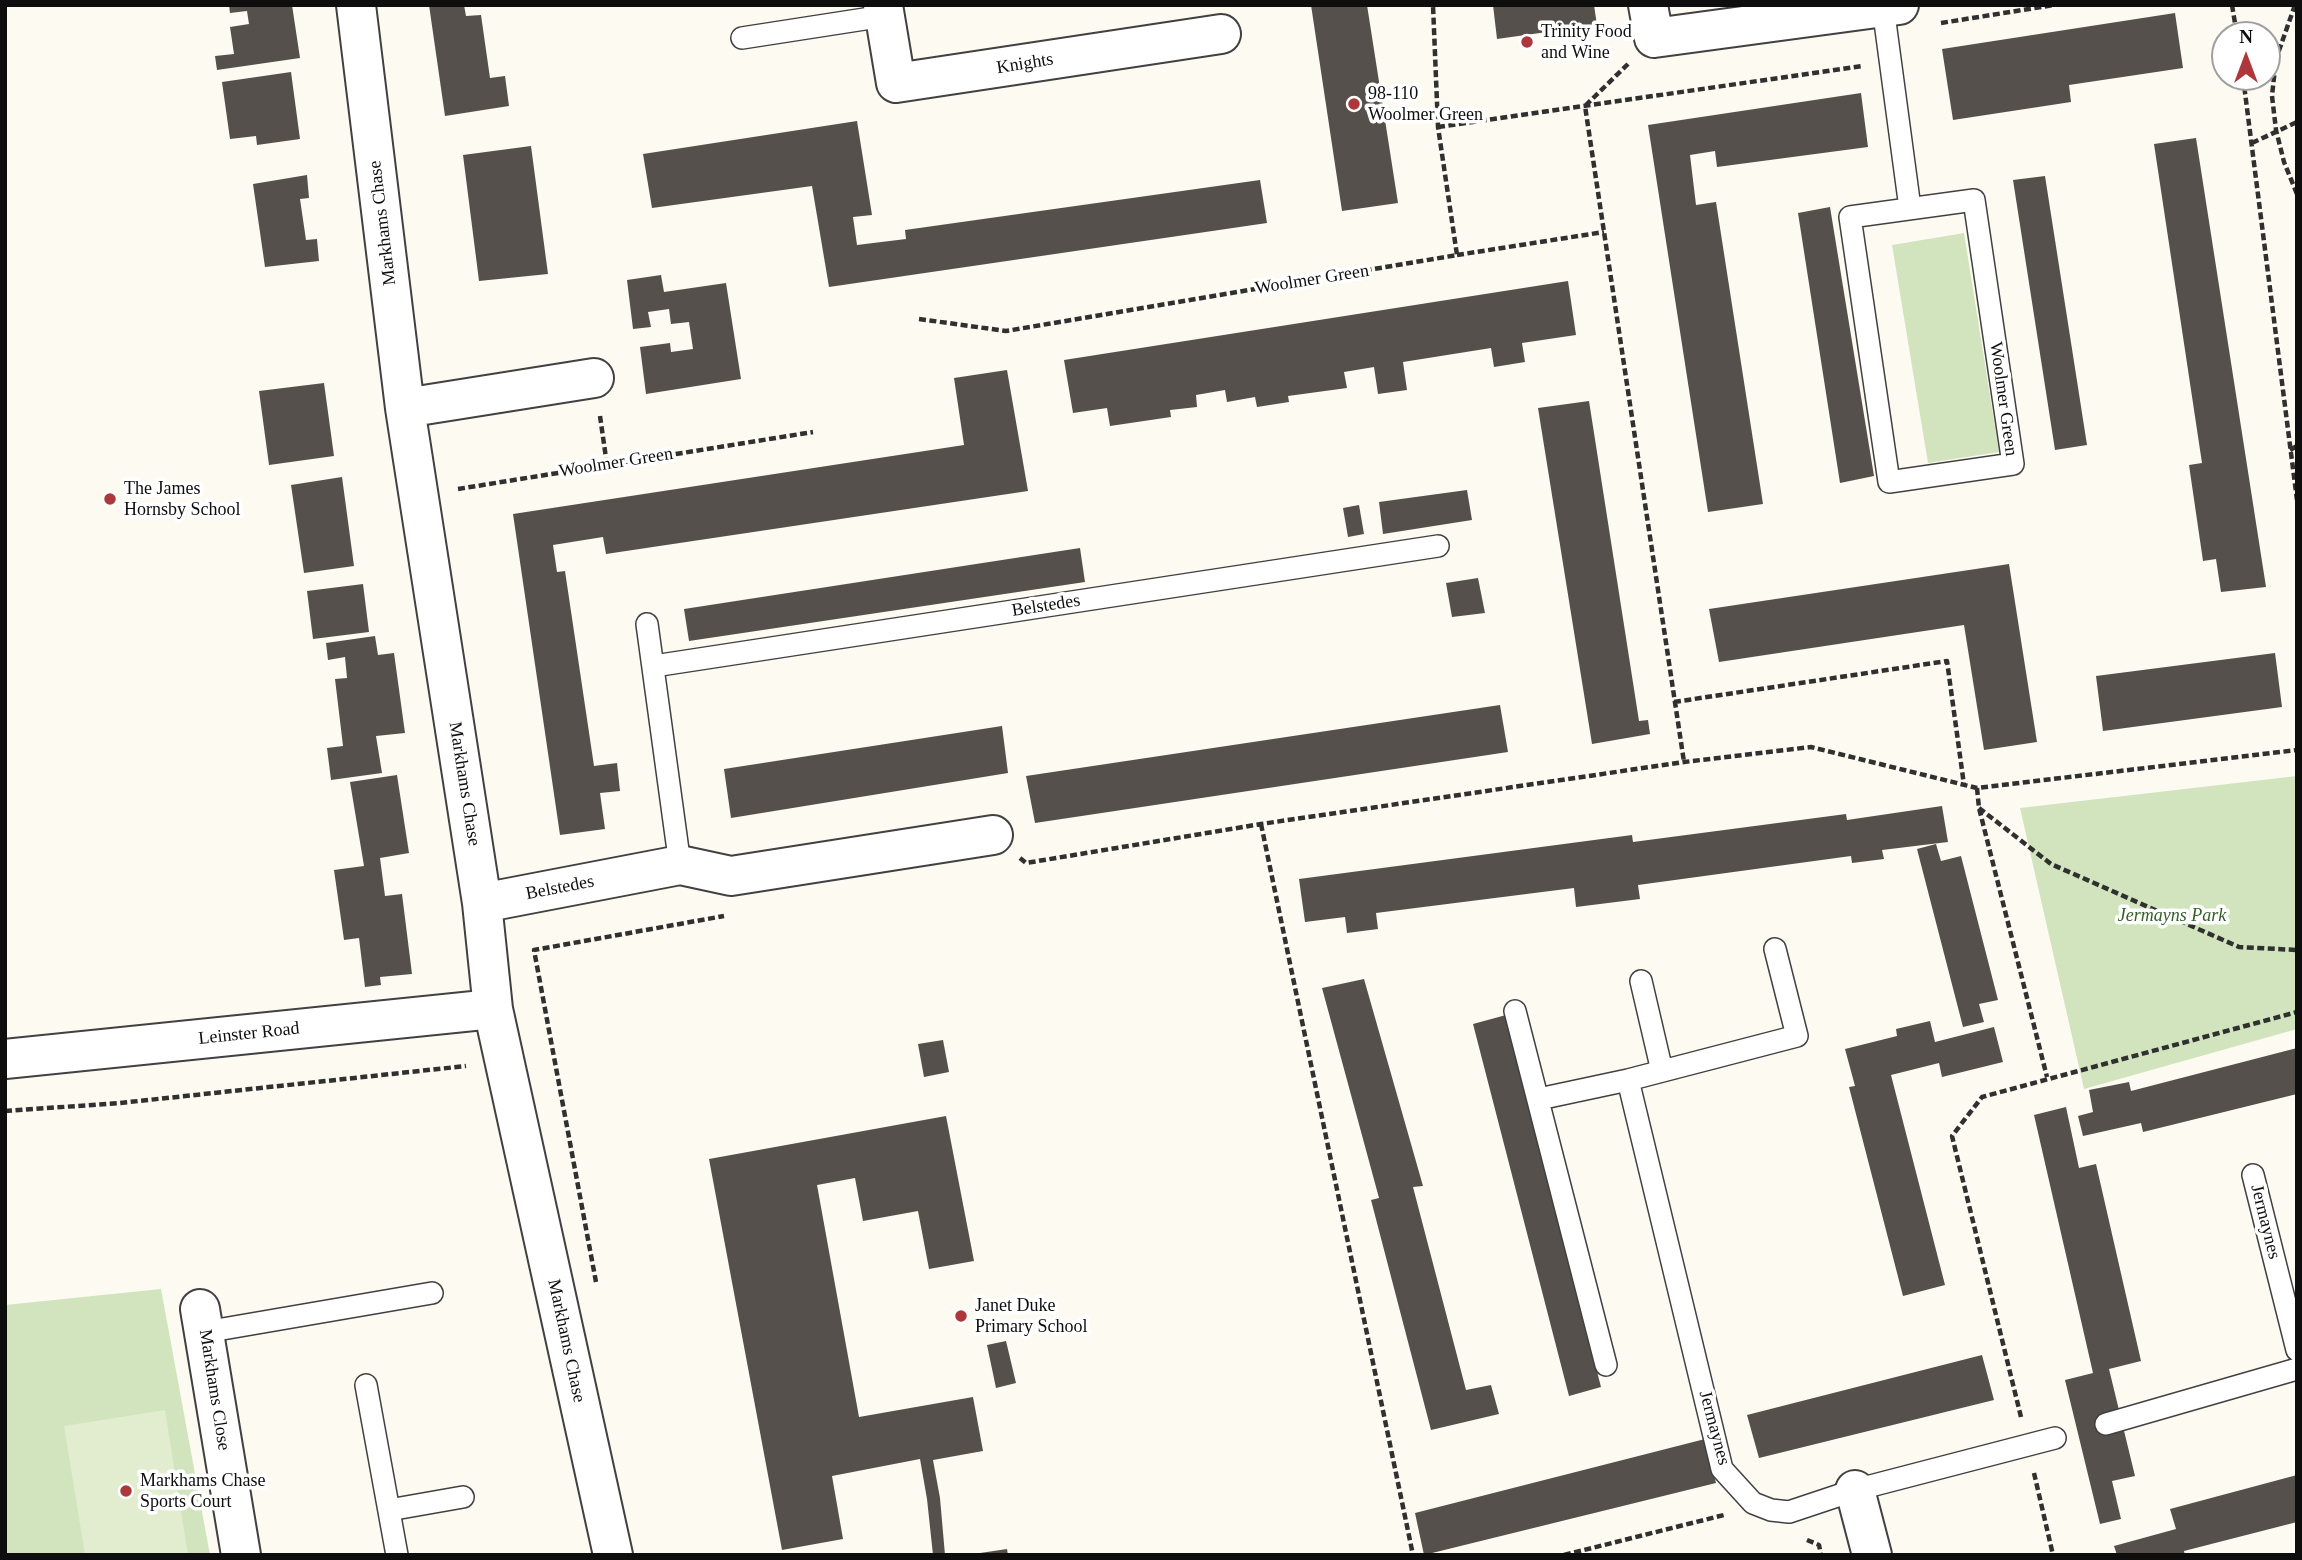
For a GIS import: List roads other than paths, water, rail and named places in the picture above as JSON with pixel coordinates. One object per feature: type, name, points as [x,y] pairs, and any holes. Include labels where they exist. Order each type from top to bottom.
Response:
[{"type":"street","name":"Markhams Chase","points":[[356,5],[405,408],[482,903],[493,1010],[613,1555]]},
{"type":"street","points":[[1651,22],[1891,6]]},
{"type":"street","name":"Knights","points":[[883,11],[895,83],[1221,34]]},
{"type":"street","points":[[405,408],[594,377]]},
{"type":"street","name":"Belstedes","points":[[482,903],[680,865],[731,876],[993,835]]},
{"type":"street","name":"Leinster Road","points":[[5,1059],[493,1010]]},
{"type":"street","name":"Markhams Close","points":[[203,1320],[241,1555]]},
{"type":"street","points":[[1855,1490],[1872,1555]]},
{"type":"lane","points":[[1891,6],[1890,62],[1910,208]]},
{"type":"lane","name":"Knights","points":[[742,38],[883,11]]},
{"type":"lane","name":"Woolmer Green","points":[[1974,200],[2013,464],[1889,482],[1850,217],[1910,208],[1974,200]]},
{"type":"lane","name":"Belstedes","points":[[654,666],[1438,546]]},
{"type":"lane","points":[[647,624],[680,865]]},
{"type":"lane","points":[[1539,1099],[1628,1080],[1797,1036],[1775,949]]},
{"type":"lane","points":[[1641,981],[1662,1071]]},
{"type":"lane","points":[[1515,1011],[1606,1365]]},
{"type":"lane","name":"Jermaynes","points":[[1628,1080],[1722,1469],[1753,1503],[1770,1510],[1789,1512],[1855,1490]]},
{"type":"lane","name":"Jermaynes","points":[[2253,1175],[2297,1350]]},
{"type":"lane","points":[[203,1320],[432,1293]]},
{"type":"lane","points":[[2106,1424],[2297,1369]]},
{"type":"lane","points":[[366,1385],[397,1555]]},
{"type":"lane","points":[[1855,1490],[2055,1438]]},
{"type":"lane","points":[[389,1510],[463,1497]]},
{"type":"place","name":"Trinity Food and Wine","points":[[1527,42]]},
{"type":"place","name":"98-110 Woolmer Green","points":[[1354,104]]},
{"type":"place","name":"The James Hornsby School","points":[[110,499]]},
{"type":"place","name":"Janet Duke Primary School","points":[[961,1316]]},
{"type":"place","name":"Markhams Chase Sports Court","points":[[126,1491]]},
{"type":"park label","name":"Jermayns Park","points":[[2172,916]]}]
